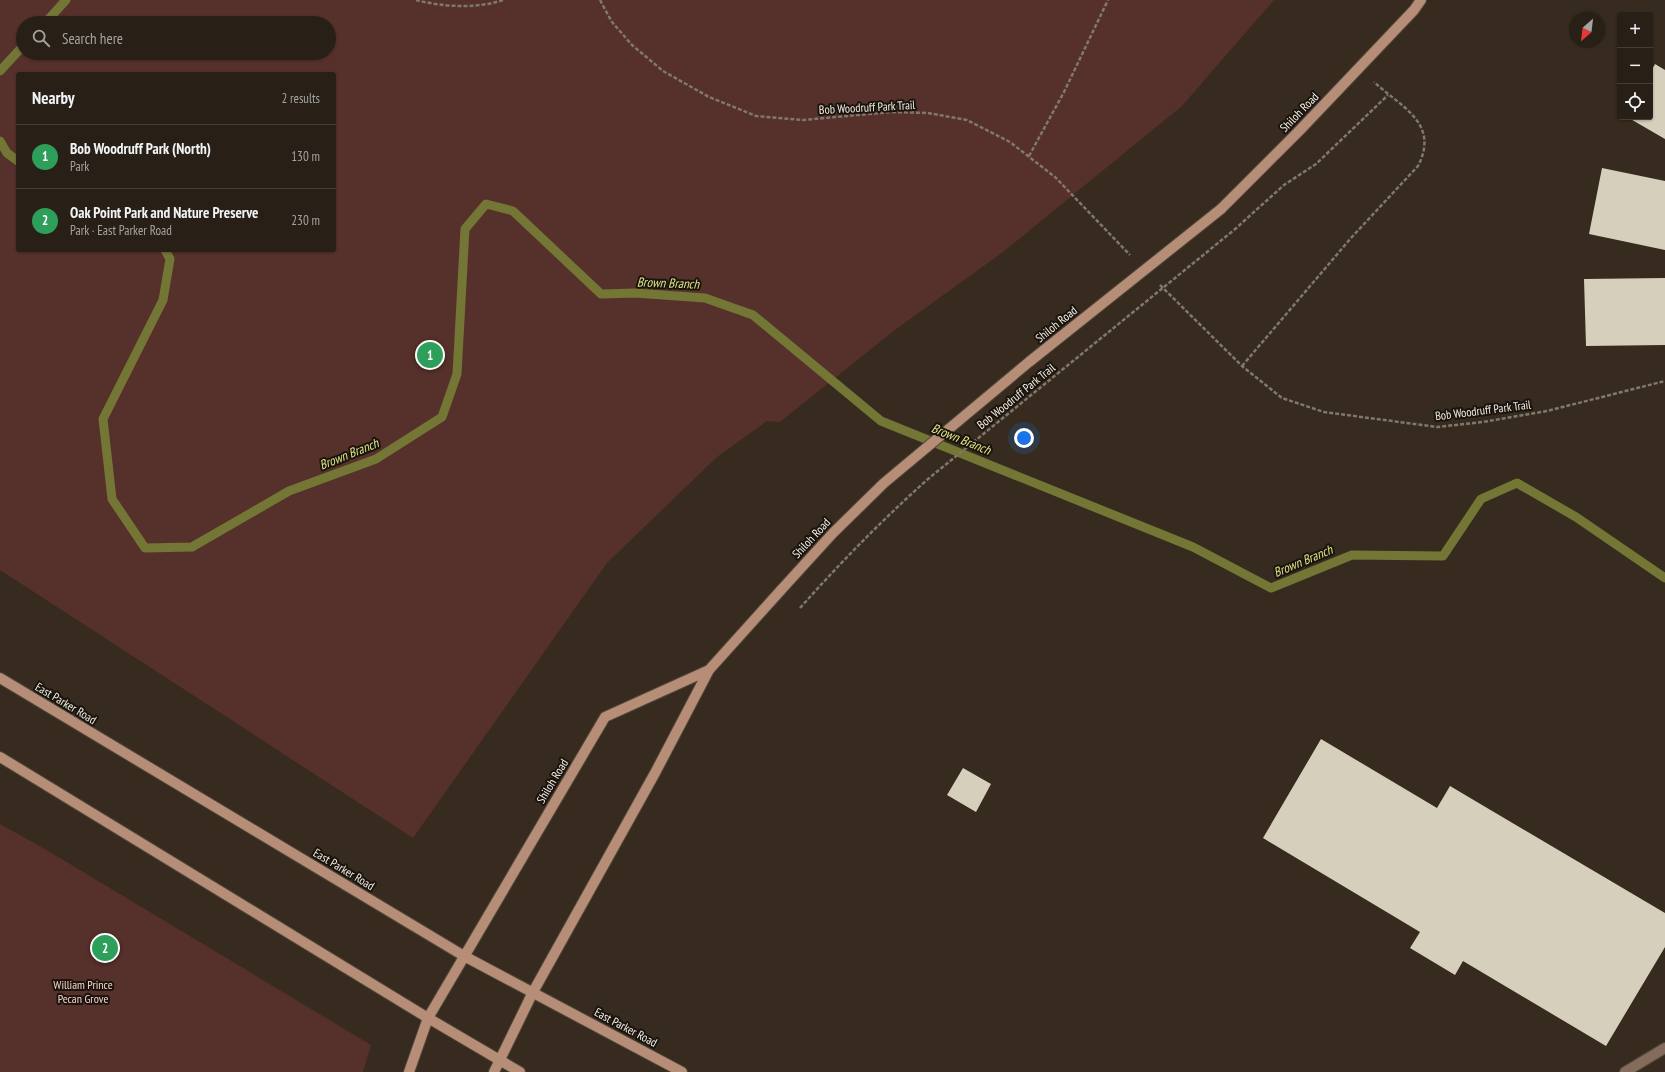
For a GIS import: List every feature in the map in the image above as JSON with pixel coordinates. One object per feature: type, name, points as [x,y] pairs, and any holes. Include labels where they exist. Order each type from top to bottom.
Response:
[{"type":"main road","name":"Shiloh Road","points":[[494,1072],[533,992],[709,670],[833,532],[884,483],[1030,362],[1220,209],[1300,130],[1422,0]]},
{"type":"main road","name":"Shiloh Road","points":[[409,1072],[428,1018],[605,717],[709,670]]},
{"type":"main road","name":"East Parker Road","points":[[0,678],[464,956],[682,1072]]},
{"type":"main road","points":[[0,757],[428,1018],[520,1072]]},
{"type":"lane","points":[[1625,1072],[1665,1048]]},
{"type":"path","points":[[416,0],[431,4],[466,6],[503,0]]},
{"type":"path","name":"Bob Woodruff Park Trail","points":[[600,0],[612,22],[632,45],[663,71],[709,97],[756,116],[803,120],[891,112],[928,113],[966,120],[1010,142],[1055,177],[1132,257]]},
{"type":"path","points":[[1029,156],[1064,92],[1108,0]]},
{"type":"path","points":[[1242,366],[1351,238],[1418,166],[1423,155],[1426,144],[1424,133],[1413,115],[1388,95],[1359,68]]},
{"type":"path","name":"Bob Woodruff Park Trail","points":[[800,608],[845,558],[889,514],[928,479],[1234,230],[1284,185],[1316,164],[1388,95]]},
{"type":"path","name":"Bob Woodruff Park Trail","points":[[1159,284],[1242,366],[1282,398],[1324,412],[1437,427],[1483,422],[1547,411],[1665,381]]},
{"type":"green space","points":[[0,0],[1274,0],[1182,106],[1003,252],[895,330],[780,422],[767,421],[717,457],[607,563],[413,838],[0,570]]},
{"type":"green space","name":"William Prince Pecan Grove","points":[[0,824],[50,852],[371,1045],[363,1072],[0,1072]]},
{"type":"building","points":[[1655,64],[1665,70],[1665,139],[1632,120],[1653,120],[1653,68]]},
{"type":"building","points":[[1602,168],[1665,181],[1665,250],[1589,234]]},
{"type":"building","points":[[1665,278],[1665,345],[1586,346],[1584,279]]},
{"type":"building","points":[[1321,739],[1437,808],[1450,786],[1665,913],[1665,947],[1606,1046],[1463,961],[1455,975],[1410,948],[1420,932],[1263,838]]},
{"type":"building","points":[[963,768],[991,784],[976,812],[947,795]]},
{"type":"waterway","name":"Brown Branch","points":[[51,16],[66,0]]},
{"type":"waterway","name":"Brown Branch","points":[[0,71],[16,54]]},
{"type":"waterway","name":"Brown Branch","points":[[0,141],[7,153],[16,160]]},
{"type":"waterway","name":"Brown Branch","points":[[166,252],[170,259],[163,300],[103,419],[112,499],[145,548],[192,547],[289,491],[376,459],[442,417],[457,374],[465,229],[486,204],[513,211],[601,294],[635,293],[705,298],[753,315],[881,421],[1193,547],[1271,588],[1352,555],[1443,556],[1481,499],[1517,483],[1576,517],[1665,578]]},
{"type":"place","name":"Bob Woodruff Park (North)","points":[[430,355]]},
{"type":"place","name":"Oak Point Park and Nature Preserve","points":[[105,948]]}]
